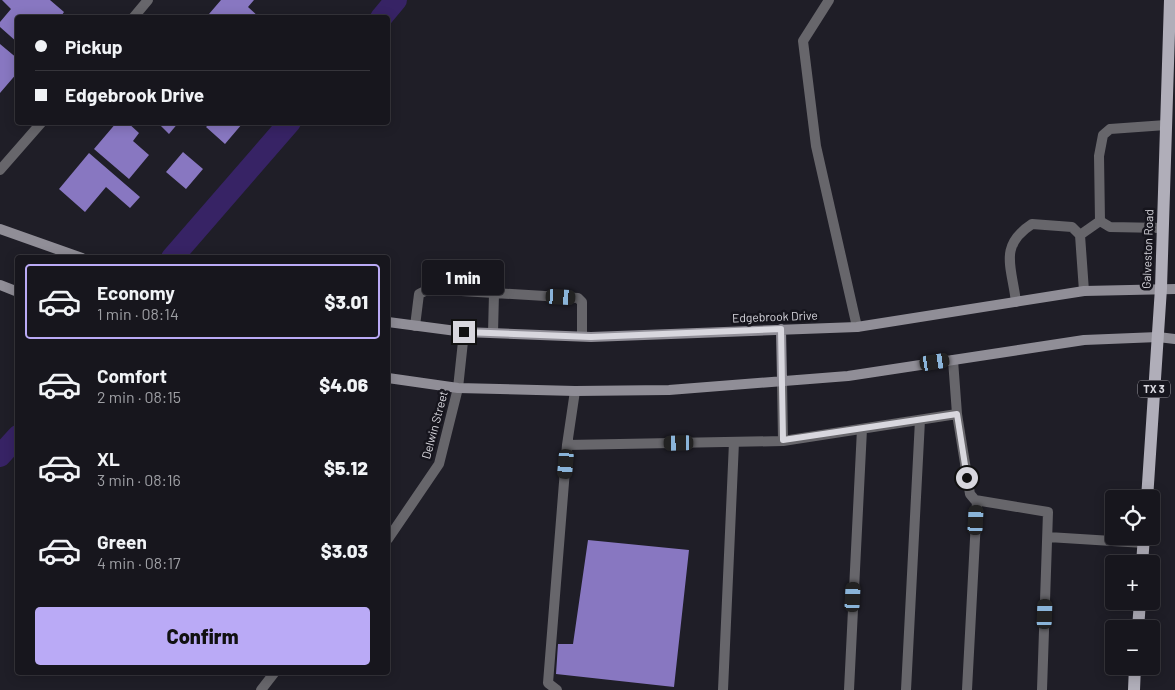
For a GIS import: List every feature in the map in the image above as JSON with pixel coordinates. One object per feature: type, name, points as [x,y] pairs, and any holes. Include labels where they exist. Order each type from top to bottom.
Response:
[{"type":"main road","name":"Galveston Road","points":[[1147,490],[1161,288],[1170,0]]},
{"type":"main road","points":[[0,230],[73,255]]},
{"type":"main road","points":[[0,285],[15,291]]},
{"type":"main road","name":"Edgebrook Drive","points":[[390,322],[464,332],[582,336],[857,327],[1084,291],[1175,289]]},
{"type":"main road","points":[[781,329],[782,380]]},
{"type":"main road","points":[[390,378],[458,388],[574,391],[669,390],[848,376],[1084,340],[1175,338]]},
{"type":"main road","points":[[1134,690],[1135,675]]},
{"type":"street","points":[[136,15],[148,0]]},
{"type":"street","points":[[829,0],[803,41],[816,146],[857,327]]},
{"type":"street","points":[[0,170],[39,125]]},
{"type":"street","points":[[1100,221],[1099,156],[1104,135],[1116,128],[1166,125]]},
{"type":"street","points":[[1100,221],[1110,227],[1162,228]]},
{"type":"street","points":[[1080,235],[1100,221]]},
{"type":"street","points":[[1016,302],[1009,250],[1015,237],[1032,224],[1072,227],[1080,235],[1084,291]]},
{"type":"street","points":[[415,326],[419,294],[429,289],[578,298],[582,302],[582,336]]},
{"type":"street","points":[[493,333],[494,293]]},
{"type":"street","name":"Delwin Street","points":[[390,535],[439,464],[458,388],[464,332]]},
{"type":"street","points":[[953,360],[957,414],[970,494],[977,501],[1048,512],[1042,690]]},
{"type":"street","points":[[782,380],[783,440]]},
{"type":"street","points":[[557,690],[548,683],[567,445],[574,391]]},
{"type":"street","points":[[567,445],[783,440],[957,414]]},
{"type":"street","points":[[906,690],[920,420]]},
{"type":"street","points":[[849,690],[862,429]]},
{"type":"street","points":[[723,690],[734,442]]},
{"type":"street","points":[[967,690],[977,501]]},
{"type":"street","points":[[1048,537],[1105,539]]},
{"type":"street","points":[[261,690],[273,675]]},
{"type":"building","points":[[2,0],[50,0],[64,12],[62,15],[15,15],[15,40],[0,27],[0,22],[11,9]]},
{"type":"building","points":[[221,0],[254,0],[248,7],[257,15],[210,15],[209,14]]},
{"type":"building","points":[[0,44],[15,56],[15,76],[0,93]]},
{"type":"building","points":[[114,125],[130,125],[139,133],[133,141],[149,155],[129,179],[94,149]]},
{"type":"building","points":[[160,125],[176,125],[169,134]]},
{"type":"building","points":[[208,125],[241,125],[225,144],[206,127]]},
{"type":"building","points":[[183,152],[203,169],[186,189],[166,172]]},
{"type":"building","points":[[89,153],[140,197],[130,208],[106,187],[85,212],[59,189]]},
{"type":"building","points":[[588,540],[689,550],[674,687],[556,674],[558,644],[573,644]]},
{"type":"waterway","points":[[384,15],[396,0]]},
{"type":"waterway","points":[[175,255],[287,125]]},
{"type":"waterway","points":[[0,456],[15,439]]},
{"type":"route","points":[[464,332],[591,337],[781,329],[783,440],[957,414],[967,478]]}]
